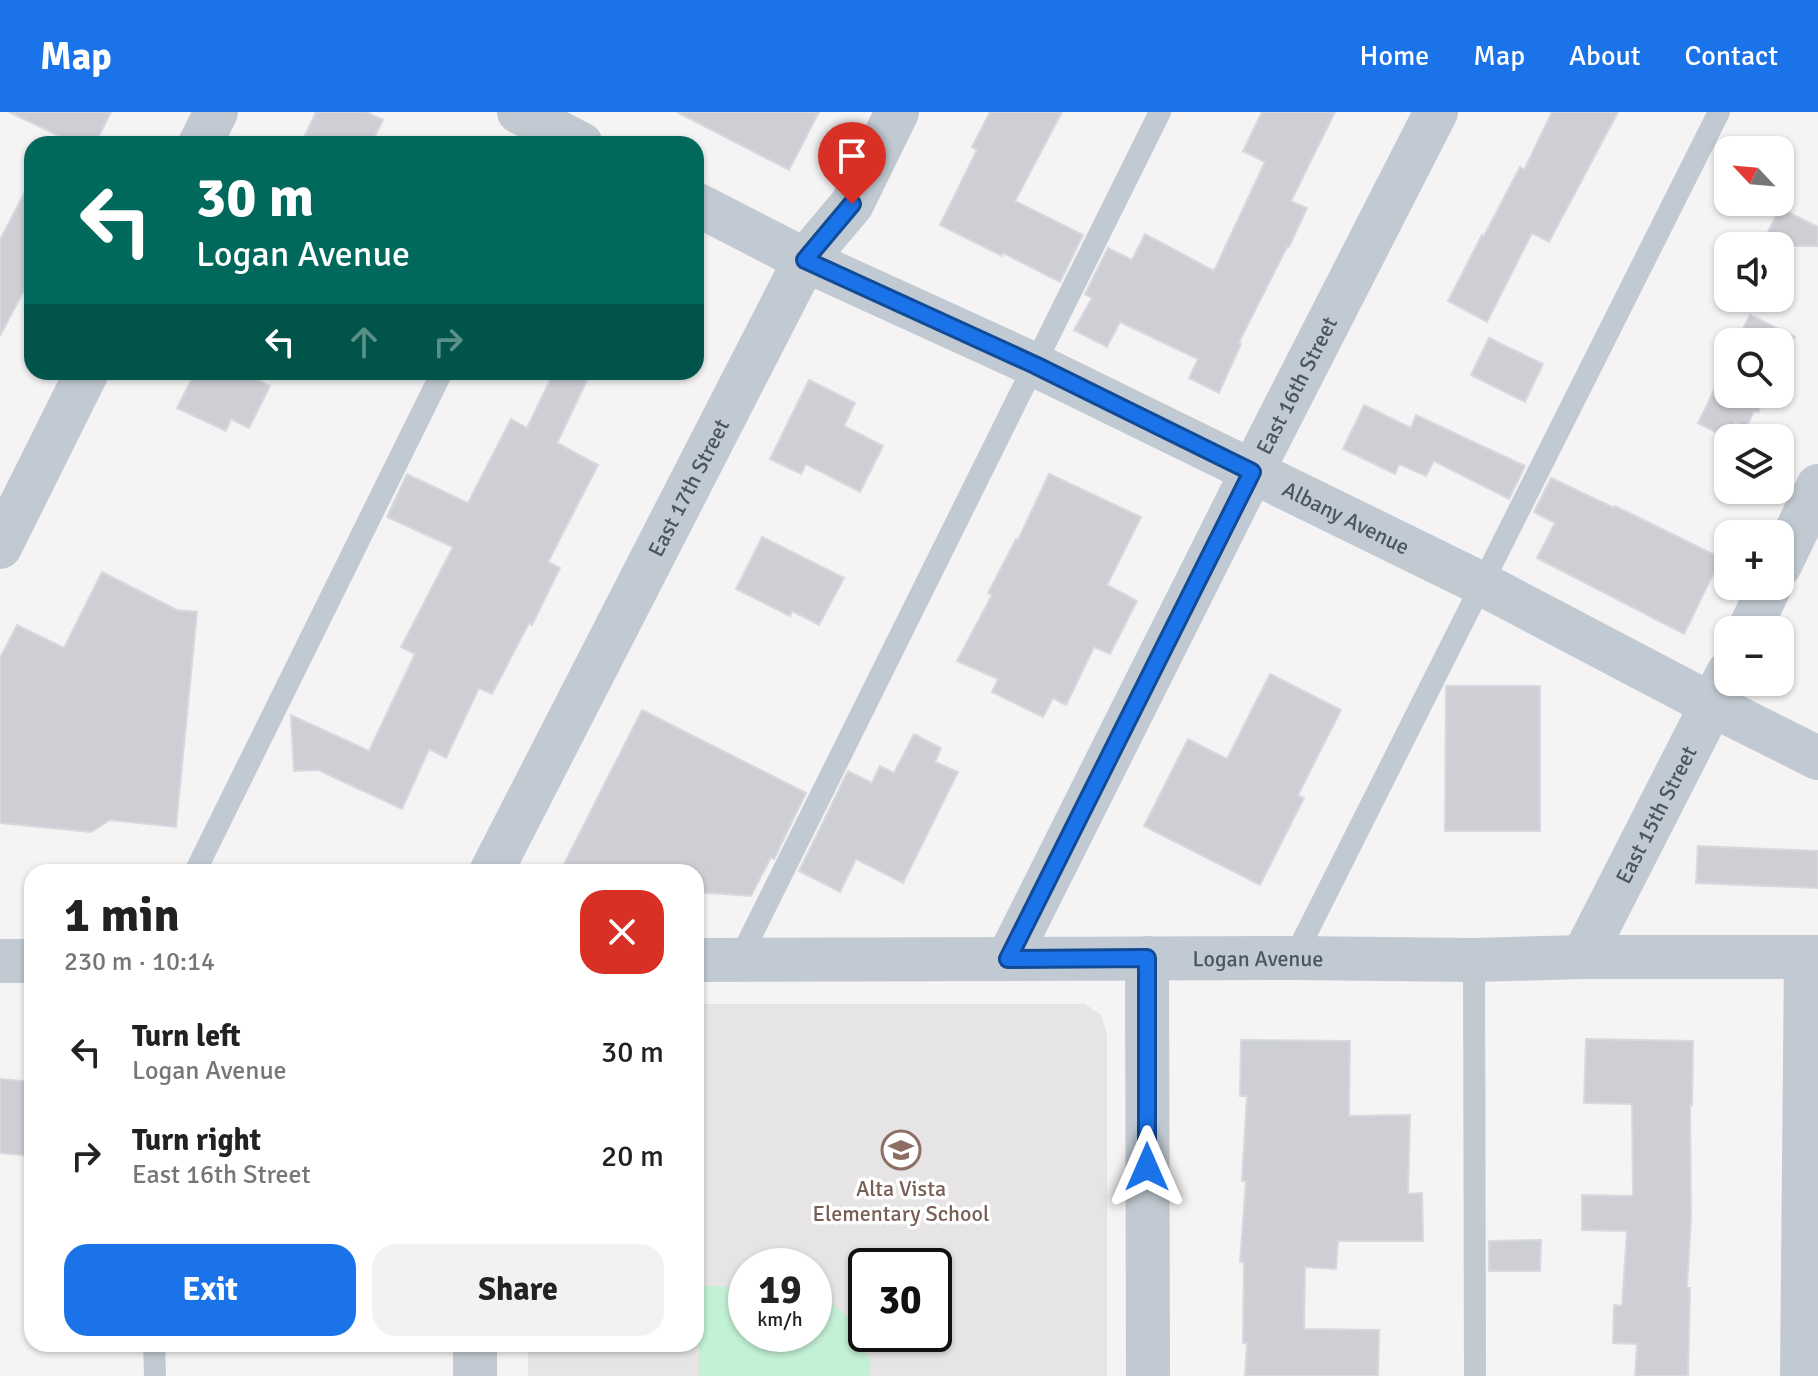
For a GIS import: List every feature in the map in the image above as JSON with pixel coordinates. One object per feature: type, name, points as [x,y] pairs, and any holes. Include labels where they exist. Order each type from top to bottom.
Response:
[{"type":"street","points":[[204,136],[216,112]]},
{"type":"street","points":[[519,112],[566,133]]},
{"type":"street","name":"East 17th Street","points":[[495,864],[805,260],[852,204],[897,112]]},
{"type":"street","name":"East 16th Street","points":[[1008,959],[1436,112]]},
{"type":"street","name":"Albany Avenue","points":[[704,208],[805,260],[1035,365],[1482,584],[1714,686]]},
{"type":"street","points":[[0,547],[83,380]]},
{"type":"street","points":[[1794,536],[1818,486]]},
{"type":"street","name":"East 15th Street","points":[[1583,957],[1716,696]]},
{"type":"street","name":"Albany Avenue","points":[[1730,696],[1818,758]]},
{"type":"street","points":[[1802,1376],[1812,957]]},
{"type":"street","name":"Logan Avenue","points":[[704,960],[1812,957]]},
{"type":"street","points":[[1147,958],[1148,1376]]},
{"type":"street","points":[[0,961],[24,961]]},
{"type":"street","points":[[475,1352],[475,1376]]},
{"type":"lane","points":[[739,960],[1160,112]]},
{"type":"lane","points":[[1294,958],[1719,112]]},
{"type":"lane","points":[[199,864],[438,380]]},
{"type":"lane","points":[[1474,960],[1475,1376]]},
{"type":"lane","points":[[154,1352],[155,1376]]},
{"type":"shaded area","name":"Alta Vista Elementary School","points":[[704,1004],[1085,1004],[1101,1015],[1107,1034],[1107,1376],[528,1376],[528,1352],[704,1352]]},
{"type":"green space","points":[[704,1285],[728,1287],[728,1352],[832,1352],[832,1304],[848,1318],[848,1352],[866,1352],[871,1363],[869,1376],[699,1376],[699,1352],[704,1352]]},
{"type":"building","points":[[9,112],[111,112],[99,136],[59,136]]},
{"type":"building","points":[[316,112],[366,112],[383,120],[375,136],[305,136]]},
{"type":"building","points":[[677,112],[819,112],[789,170]]},
{"type":"building","points":[[990,112],[1062,112],[1015,201],[1083,235],[1060,282],[940,225],[977,150],[972,147]]},
{"type":"building","points":[[1262,112],[1335,112],[1291,201],[1307,208],[1239,342],[1241,344],[1219,393],[1189,378],[1198,359],[1120,322],[1107,347],[1074,330],[1092,298],[1085,294],[1108,248],[1132,260],[1145,234],[1214,271],[1265,162],[1243,151]]},
{"type":"building","points":[[1552,112],[1618,112],[1549,242],[1532,233],[1487,322],[1448,301],[1520,167],[1524,170]]},
{"type":"building","points":[[24,194],[24,290],[0,336],[0,240]]},
{"type":"building","points":[[1794,215],[1818,227],[1818,246],[1794,246],[1794,232],[1768,232],[1776,216]]},
{"type":"building","points":[[1750,315],[1777,328],[1743,328]]},
{"type":"building","points":[[1489,338],[1543,364],[1525,402],[1471,375]]},
{"type":"building","points":[[191,380],[257,380],[270,386],[249,428],[231,419],[226,431],[177,408]]},
{"type":"building","points":[[550,380],[587,380],[557,443],[598,465],[548,562],[560,568],[532,625],[529,623],[492,694],[479,688],[446,758],[429,749],[402,809],[318,770],[294,771],[291,715],[369,751],[415,654],[401,647],[453,547],[387,517],[407,474],[468,503],[511,419],[527,428]]},
{"type":"building","points":[[809,380],[855,403],[844,426],[883,446],[860,492],[806,464],[801,474],[770,459]]},
{"type":"building","points":[[1714,390],[1714,408],[1760,408],[1758,412],[1754,411],[1748,424],[1714,424],[1714,431],[1698,423]]},
{"type":"building","points":[[1364,405],[1411,428],[1416,415],[1525,466],[1509,499],[1434,461],[1426,476],[1399,464],[1395,474],[1343,449]]},
{"type":"building","points":[[1049,474],[1141,517],[1107,585],[1137,601],[1110,654],[1094,647],[1066,705],[1053,698],[1043,717],[992,692],[998,679],[957,661]]},
{"type":"building","points":[[1551,478],[1714,555],[1714,572],[1684,634],[1537,558],[1555,523],[1534,512]]},
{"type":"building","points":[[762,537],[844,578],[819,625],[792,611],[790,616],[736,589]]},
{"type":"building","points":[[102,572],[177,610],[197,612],[176,827],[110,820],[91,832],[0,823],[0,658],[17,625],[64,648]]},
{"type":"building","points":[[1270,674],[1341,710],[1298,795],[1304,798],[1260,885],[1144,826],[1188,739],[1227,759]]},
{"type":"building","points":[[1446,686],[1540,686],[1540,831],[1445,831]]},
{"type":"building","points":[[642,710],[806,793],[774,859],[771,857],[751,896],[704,893],[704,864],[564,864]]},
{"type":"building","points":[[914,734],[941,748],[935,762],[958,772],[903,883],[856,859],[840,892],[799,871],[848,771],[872,783],[880,766],[894,773]]},
{"type":"building","points":[[1698,846],[1818,851],[1818,888],[1696,883]]},
{"type":"building","points":[[1586,1039],[1693,1041],[1688,1376],[1635,1376],[1637,1344],[1613,1343],[1614,1305],[1622,1306],[1627,1231],[1582,1230],[1582,1195],[1633,1196],[1632,1104],[1584,1103]]},
{"type":"building","points":[[1241,1040],[1350,1041],[1349,1116],[1410,1115],[1408,1194],[1422,1193],[1423,1241],[1338,1241],[1336,1269],[1305,1267],[1304,1329],[1379,1330],[1378,1376],[1245,1376],[1244,1262],[1240,1262],[1246,1181],[1242,1181],[1247,1096],[1240,1096]]},
{"type":"building","points":[[0,1079],[24,1081],[24,1155],[0,1153]]},
{"type":"building","points":[[1541,1240],[1540,1271],[1489,1271],[1489,1241]]},
{"type":"place","name":"Alta Vista Elementary School","points":[[901,1150]]},
{"type":"route","points":[[852,204],[805,260],[1035,365],[1252,472],[1008,959],[1147,958],[1147,1167]]}]
